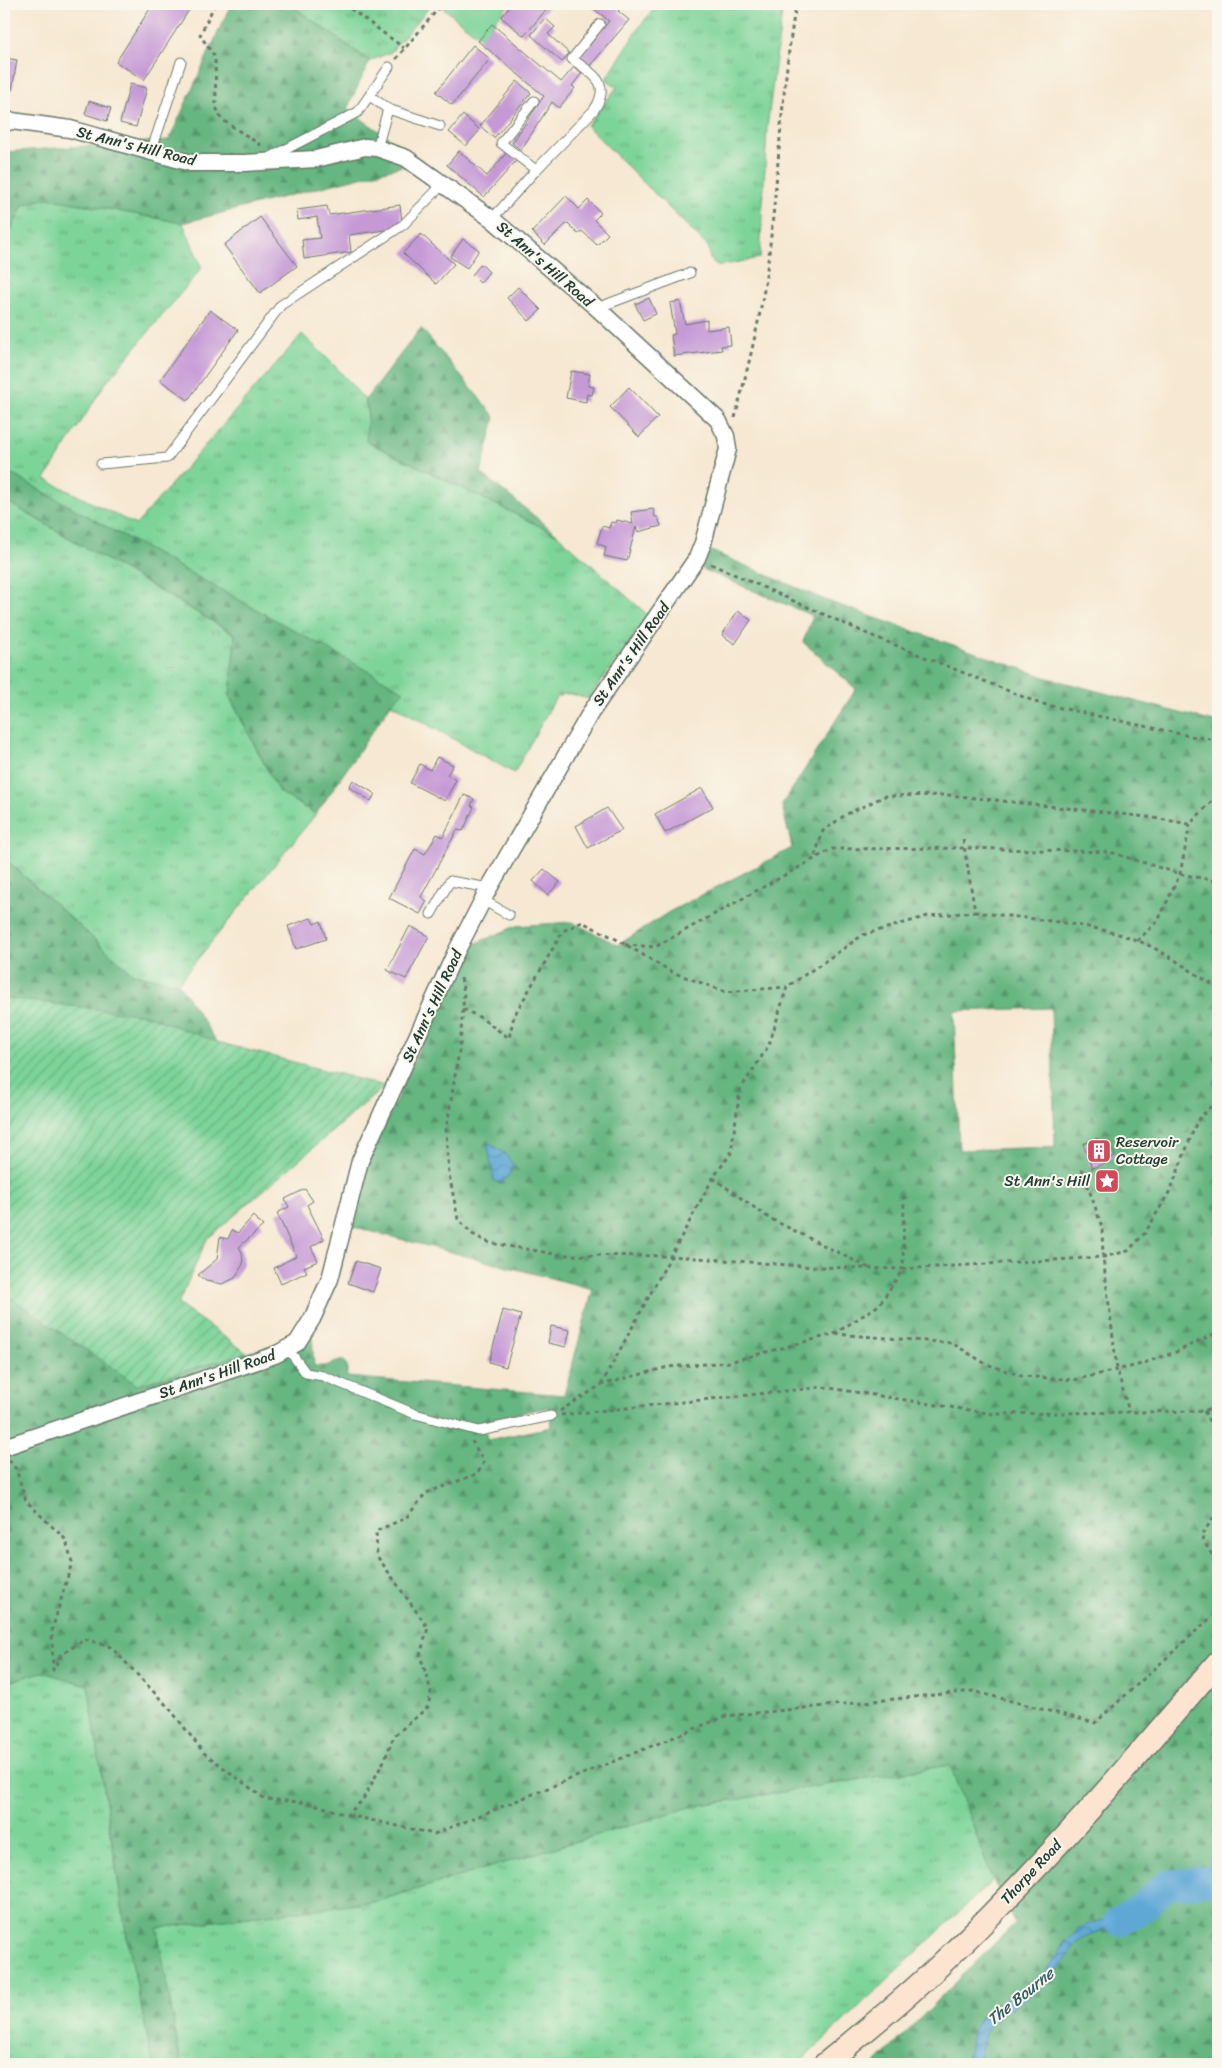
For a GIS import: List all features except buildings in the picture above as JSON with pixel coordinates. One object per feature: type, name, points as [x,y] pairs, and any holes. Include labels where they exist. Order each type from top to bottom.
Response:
[{"type":"main road","name":"Thorpe Road","points":[[825,2064],[940,1966],[1123,1773],[1218,1662]]},
{"type":"street","name":"St Ann's Hill Road","points":[[4,123],[12,121],[70,129],[191,163],[316,159],[364,147],[377,148],[406,158],[492,219],[597,308],[718,420],[726,436],[728,449],[726,464],[697,558],[591,712],[486,894],[454,956],[360,1161],[330,1279],[304,1334],[288,1349],[275,1355],[4,1447]]},
{"type":"lane","points":[[492,219],[594,110],[600,101],[603,90],[600,82],[572,59],[600,24]]},
{"type":"lane","points":[[152,152],[181,62]]},
{"type":"lane","points":[[259,162],[358,112],[389,67]]},
{"type":"lane","points":[[370,96],[388,109],[440,126]]},
{"type":"lane","points":[[534,101],[501,143],[536,170]]},
{"type":"lane","points":[[377,148],[388,109]]},
{"type":"lane","points":[[101,464],[168,458],[281,305],[403,225],[443,184]]},
{"type":"lane","points":[[597,308],[690,273]]},
{"type":"lane","points":[[431,914],[450,881],[486,894],[509,915]]},
{"type":"lane","points":[[288,1349],[306,1373],[323,1376],[415,1414],[458,1426],[479,1431],[551,1416]]},
{"type":"path","points":[[215,4],[200,34],[215,56],[216,107],[221,119],[275,155]]},
{"type":"path","points":[[344,4],[404,48]]},
{"type":"path","points":[[389,67],[442,4]]},
{"type":"path","points":[[726,436],[734,424],[754,343],[768,262],[787,54],[796,4]]},
{"type":"path","points":[[697,558],[870,635],[1038,703],[1190,736],[1218,740]]},
{"type":"path","points":[[815,857],[823,831],[845,814],[885,796],[949,795],[1147,817],[1190,824]]},
{"type":"path","points":[[1137,941],[1158,921],[1180,874],[1190,824],[1213,800],[1218,799]]},
{"type":"path","points":[[963,839],[966,848],[974,912]]},
{"type":"path","points":[[625,945],[655,947],[832,849],[966,848],[1110,852],[1180,874],[1218,881]]},
{"type":"path","points":[[463,1009],[481,1018],[510,1038],[514,1016],[563,931],[582,922],[672,972],[726,992],[787,987],[862,935],[928,916],[974,912],[1090,928],[1137,941],[1170,958],[1218,988]]},
{"type":"path","points":[[454,956],[459,965],[464,993],[455,1086],[446,1131],[449,1174],[458,1219],[472,1234],[490,1243],[526,1250],[562,1255],[671,1256],[815,1267],[872,1269],[903,1269],[1103,1257],[1128,1251],[1145,1233],[1171,1189],[1197,1121],[1218,1099]]},
{"type":"path","points":[[601,1385],[713,1178],[731,1153],[740,1090],[769,1045],[787,987]]},
{"type":"path","points":[[1082,1169],[1102,1227],[1103,1257],[1117,1370],[1129,1412]]},
{"type":"path","points":[[713,1178],[769,1218],[872,1269]]},
{"type":"path","points":[[551,1416],[601,1385],[668,1367],[729,1362],[834,1334],[879,1305],[903,1269],[904,1196]]},
{"type":"path","points":[[1214,1334],[1218,1325]]},
{"type":"path","points":[[834,1334],[952,1342],[986,1364],[1022,1376],[1074,1380],[1117,1370],[1176,1352],[1218,1333]]},
{"type":"path","points":[[551,1416],[824,1387],[994,1414],[1204,1411],[1218,1405]]},
{"type":"path","points":[[1204,1411],[1218,1438]]},
{"type":"path","points":[[347,1815],[362,1802],[394,1736],[428,1707],[431,1691],[420,1655],[428,1628],[377,1556],[376,1531],[406,1518],[426,1493],[477,1474],[484,1462],[470,1436],[458,1426]]},
{"type":"path","points":[[4,1454],[16,1469],[26,1501],[66,1540],[72,1562],[52,1630],[53,1670],[61,1655],[85,1639],[111,1647],[170,1709],[204,1753],[266,1799],[311,1803],[347,1815],[434,1834],[726,1716],[973,1690],[1095,1723],[1218,1611]]},
{"type":"path","points":[[1218,1511],[1201,1536],[1218,1565]]},
{"type":"green space","points":[[231,4],[289,4],[370,61],[347,109],[438,172],[429,185],[403,166],[183,223],[47,198],[23,205],[4,244],[4,152],[169,140]]},
{"type":"green space","points":[[289,4],[432,4],[391,52],[370,61]]},
{"type":"green space","points":[[446,4],[509,4],[481,38],[443,8]]},
{"type":"green space","points":[[658,4],[783,4],[767,128],[760,258],[718,266],[710,259],[709,248],[587,126],[617,87],[606,79],[640,26]]},
{"type":"green space","points":[[47,198],[183,223],[202,268],[105,384],[45,479],[136,525],[302,334],[335,366],[365,400],[368,412],[367,442],[558,535],[649,616],[588,699],[567,694],[555,699],[514,773],[391,704],[403,691],[4,470],[4,244],[23,205]]},
{"type":"green space","points":[[421,328],[495,417],[481,473],[558,535],[366,441],[368,412],[365,400]]},
{"type":"green space","points":[[4,470],[404,691],[391,704],[316,814],[279,792],[230,697],[235,634],[4,500]]},
{"type":"green space","points":[[4,500],[235,635],[230,698],[279,792],[316,814],[178,983],[133,974],[4,858]]},
{"type":"green space","points":[[709,550],[830,602],[1048,678],[1218,723],[1218,2064],[875,2064],[1015,1923],[993,1880],[950,1765],[694,1806],[374,1902],[157,1928],[181,2064],[153,2064],[126,1932],[88,1685],[42,1672],[4,1683],[4,1293],[137,1385],[312,1334],[314,1366],[325,1366],[343,1360],[347,1366],[347,1377],[564,1395],[593,1289],[350,1226],[367,1164],[465,948],[516,926],[572,922],[618,945],[669,912],[792,848],[782,805],[856,689],[803,642],[813,616],[700,568]],"holes":[[[1051,1008],[1055,1147],[959,1150],[954,1011]],[[549,1407],[552,1427],[487,1440],[484,1421]]]},
{"type":"green space","points":[[4,858],[133,974],[178,983],[217,1042],[145,1015],[4,998]]},
{"type":"green space","points":[[4,998],[145,1015],[217,1042],[385,1086],[207,1239],[178,1304],[247,1353],[137,1385],[4,1293]]},
{"type":"green space","points":[[42,1672],[88,1685],[126,1932],[153,2064],[4,2064],[4,1683]]},
{"type":"green space","points":[[950,1765],[993,1880],[798,2064],[181,2064],[157,1928],[374,1902],[694,1806]]},
{"type":"water","points":[[487,1142],[504,1153],[513,1164],[510,1174],[501,1183],[494,1181]]},
{"type":"water","points":[[1150,1896],[1156,1904],[1128,1923],[1083,1938],[1073,1948],[1051,1980],[990,2025],[985,2033],[978,2064],[967,2064],[972,2031],[979,2020],[990,2010],[1046,1972],[1067,1941],[1080,1928],[1123,1915]]},
{"type":"waterway","name":"The Bourne","points":[[1119,1921],[1139,1910],[1167,1885],[1218,1880]]},
{"type":"place","name":"Reservoir Cottage","points":[[1099,1151]]},
{"type":"place","name":"St Ann's Hill","points":[[1107,1181]]}]
